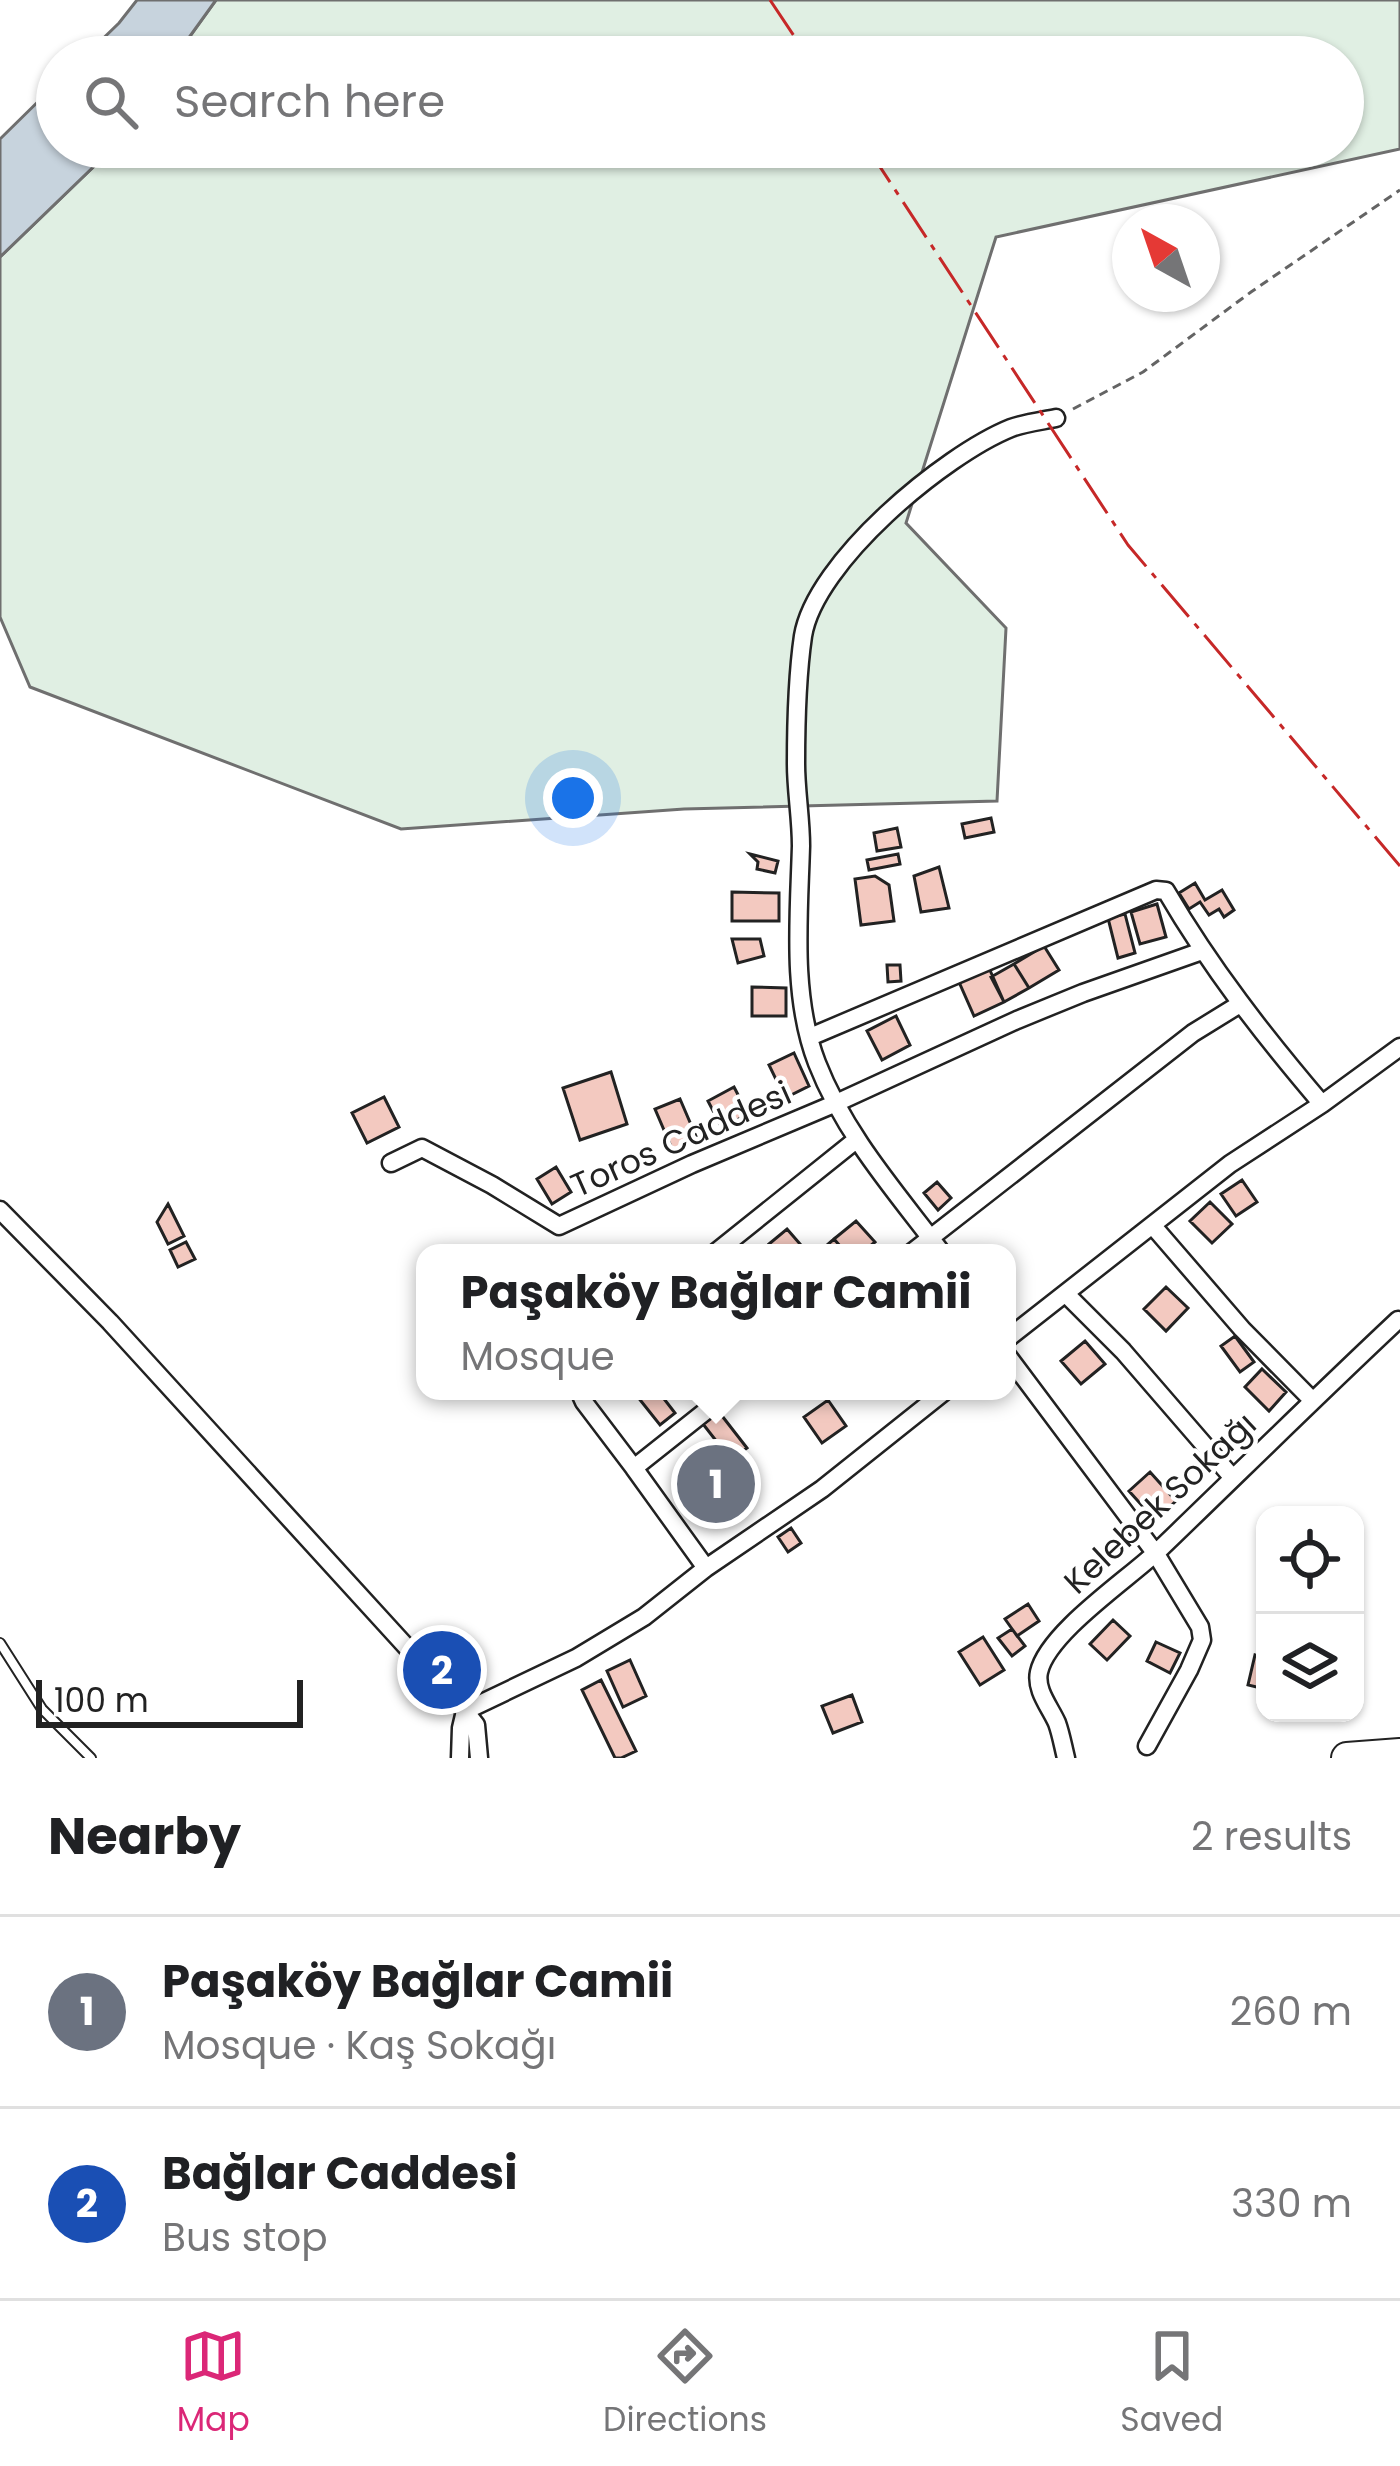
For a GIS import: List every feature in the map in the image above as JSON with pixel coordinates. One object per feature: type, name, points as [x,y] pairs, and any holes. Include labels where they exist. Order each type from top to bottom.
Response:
[{"type":"highway","points":[[1348,1758],[1400,1754]]},
{"type":"street","points":[[1055,418],[1012,428],[938,470],[832,572],[804,630],[796,765],[801,842],[799,950],[804,1009],[815,1058],[835,1104],[1016,1020],[1202,952]]},
{"type":"street","points":[[810,1037],[1156,890],[1166,891],[1240,1004],[1322,1104]]},
{"type":"street","points":[[923,1244],[1193,1034],[1240,1004]]},
{"type":"street","points":[[1016,1332],[1230,1164],[1400,1047]]},
{"type":"street","name":"Toros Caddesi","points":[[391,1163],[422,1148],[560,1226],[835,1104],[856,1140],[935,1244]]},
{"type":"street","points":[[726,1244],[856,1140]]},
{"type":"street","points":[[0,1210],[110,1322],[465,1711],[476,1725],[479,1758]]},
{"type":"street","points":[[1153,1226],[1242,1329],[1312,1400]]},
{"type":"street","points":[[1066,1294],[1123,1351],[1232,1477]]},
{"type":"street","name":"Kelebek Sokağı","points":[[1066,1758],[1058,1724],[1040,1688],[1044,1658],[1398,1320]]},
{"type":"street","points":[[1016,1367],[1156,1554],[1200,1628],[1202,1640],[1147,1746]]},
{"type":"street","points":[[583,1400],[706,1568]]},
{"type":"street","points":[[634,1468],[720,1400]]},
{"type":"street","points":[[465,1711],[609,1640],[644,1617],[822,1489],[934,1400]]},
{"type":"street","points":[[460,1758],[465,1711]]},
{"type":"lane","points":[[0,1643],[42,1709],[91,1758]]},
{"type":"path","points":[[1055,418],[1143,372],[1400,190]]},
{"type":"green space","points":[[216,0],[1400,0],[1400,149],[1364,157],[1364,36],[190,36]]},
{"type":"green space","points":[[92,168],[1313,168],[1148,204],[1112,204],[1112,212],[996,237],[906,523],[1006,628],[997,801],[684,809],[401,829],[30,687],[0,617],[0,257]]},
{"type":"shaded area","points":[[137,0],[216,0],[190,36],[106,36]]},
{"type":"shaded area","points":[[36,104],[36,168],[92,168],[0,257],[0,139]]},
{"type":"building","points":[[991,818],[994,832],[965,838],[962,824]]},
{"type":"building","points":[[897,828],[901,847],[877,851],[874,833]]},
{"type":"building","points":[[750,854],[778,861],[775,873],[757,869],[758,862]]},
{"type":"building","points":[[898,854],[900,864],[869,870],[867,860]]},
{"type":"building","points":[[939,867],[949,908],[921,912],[914,876]]},
{"type":"building","points":[[875,876],[889,885],[894,921],[861,925],[855,879]]},
{"type":"building","points":[[1195,883],[1205,900],[1222,890],[1234,910],[1224,917],[1219,909],[1209,915],[1200,902],[1189,909],[1179,893]]},
{"type":"building","points":[[732,892],[779,893],[779,921],[732,921]]},
{"type":"building","points":[[1157,904],[1166,937],[1140,944],[1131,912]]},
{"type":"building","points":[[1125,914],[1135,953],[1118,958],[1108,918]]},
{"type":"building","points":[[732,939],[760,939],[764,956],[738,963]]},
{"type":"building","points":[[1044,946],[1059,970],[1029,988],[1014,964]]},
{"type":"building","points":[[1014,964],[1029,988],[1004,1002],[991,977]]},
{"type":"building","points":[[887,965],[900,965],[901,981],[888,982]]},
{"type":"building","points":[[989,968],[1004,1002],[974,1016],[959,982]]},
{"type":"building","points":[[752,987],[786,988],[786,1016],[752,1016]]},
{"type":"building","points":[[896,1016],[910,1045],[882,1060],[867,1031]]},
{"type":"building","points":[[794,1053],[809,1086],[785,1098],[769,1065]]},
{"type":"building","points":[[611,1072],[627,1124],[580,1140],[563,1088]]},
{"type":"building","points":[[734,1087],[748,1114],[722,1128],[708,1101]]},
{"type":"building","points":[[384,1097],[399,1127],[367,1143],[352,1113]]},
{"type":"building","points":[[680,1099],[698,1141],[673,1151],[655,1109]]},
{"type":"building","points":[[556,1167],[571,1192],[552,1204],[537,1179]]},
{"type":"building","points":[[1242,1180],[1257,1202],[1236,1216],[1221,1194]]},
{"type":"building","points":[[937,1182],[951,1198],[938,1210],[924,1193]]},
{"type":"building","points":[[1210,1202],[1232,1224],[1212,1243],[1190,1221]]},
{"type":"building","points":[[168,1204],[184,1236],[168,1244],[157,1222]]},
{"type":"building","points":[[856,1221],[875,1242],[838,1244],[834,1239]]},
{"type":"building","points":[[787,1229],[800,1244],[769,1244]]},
{"type":"building","points":[[186,1242],[195,1259],[178,1267],[170,1250]]},
{"type":"building","points":[[1166,1287],[1188,1308],[1166,1331],[1144,1309]]},
{"type":"building","points":[[1235,1336],[1254,1362],[1240,1372],[1221,1346]]},
{"type":"building","points":[[1085,1341],[1105,1364],[1081,1384],[1061,1361]]},
{"type":"building","points":[[1262,1369],[1286,1392],[1269,1411],[1245,1387]]},
{"type":"building","points":[[640,1400],[665,1400],[675,1413],[660,1425]]},
{"type":"building","points":[[828,1400],[846,1426],[822,1443],[804,1417]]},
{"type":"building","points":[[719,1412],[747,1448],[731,1460],[703,1424]]},
{"type":"building","points":[[706,1450],[751,1484],[726,1518],[681,1484]]},
{"type":"building","points":[[1150,1472],[1176,1501],[1155,1520],[1129,1491]]},
{"type":"building","points":[[791,1528],[801,1543],[788,1552],[778,1537]]},
{"type":"building","points":[[1028,1604],[1039,1621],[1017,1636],[1005,1619]]},
{"type":"building","points":[[1113,1620],[1130,1636],[1107,1660],[1090,1644]]},
{"type":"building","points":[[1012,1629],[1025,1646],[1012,1656],[998,1638]]},
{"type":"building","points":[[983,1637],[1004,1670],[980,1685],[959,1652]]},
{"type":"building","points":[[1156,1642],[1180,1653],[1170,1673],[1147,1661]]},
{"type":"building","points":[[1255,1655],[1256,1687],[1248,1685]]},
{"type":"building","points":[[630,1660],[646,1696],[623,1707],[607,1671]]},
{"type":"building","points":[[601,1680],[636,1751],[621,1758],[615,1758],[582,1690]]},
{"type":"building","points":[[852,1695],[862,1722],[833,1733],[822,1706]]},
{"type":"power","points":[[770,0],[794,36]]},
{"type":"power","points":[[881,168],[1128,545],[1400,866]]},
{"type":"place","name":"Paşaköy Bağlar Camii","points":[[716,1484]]},
{"type":"place","name":"Bağlar Caddesi","points":[[442,1670]]}]
